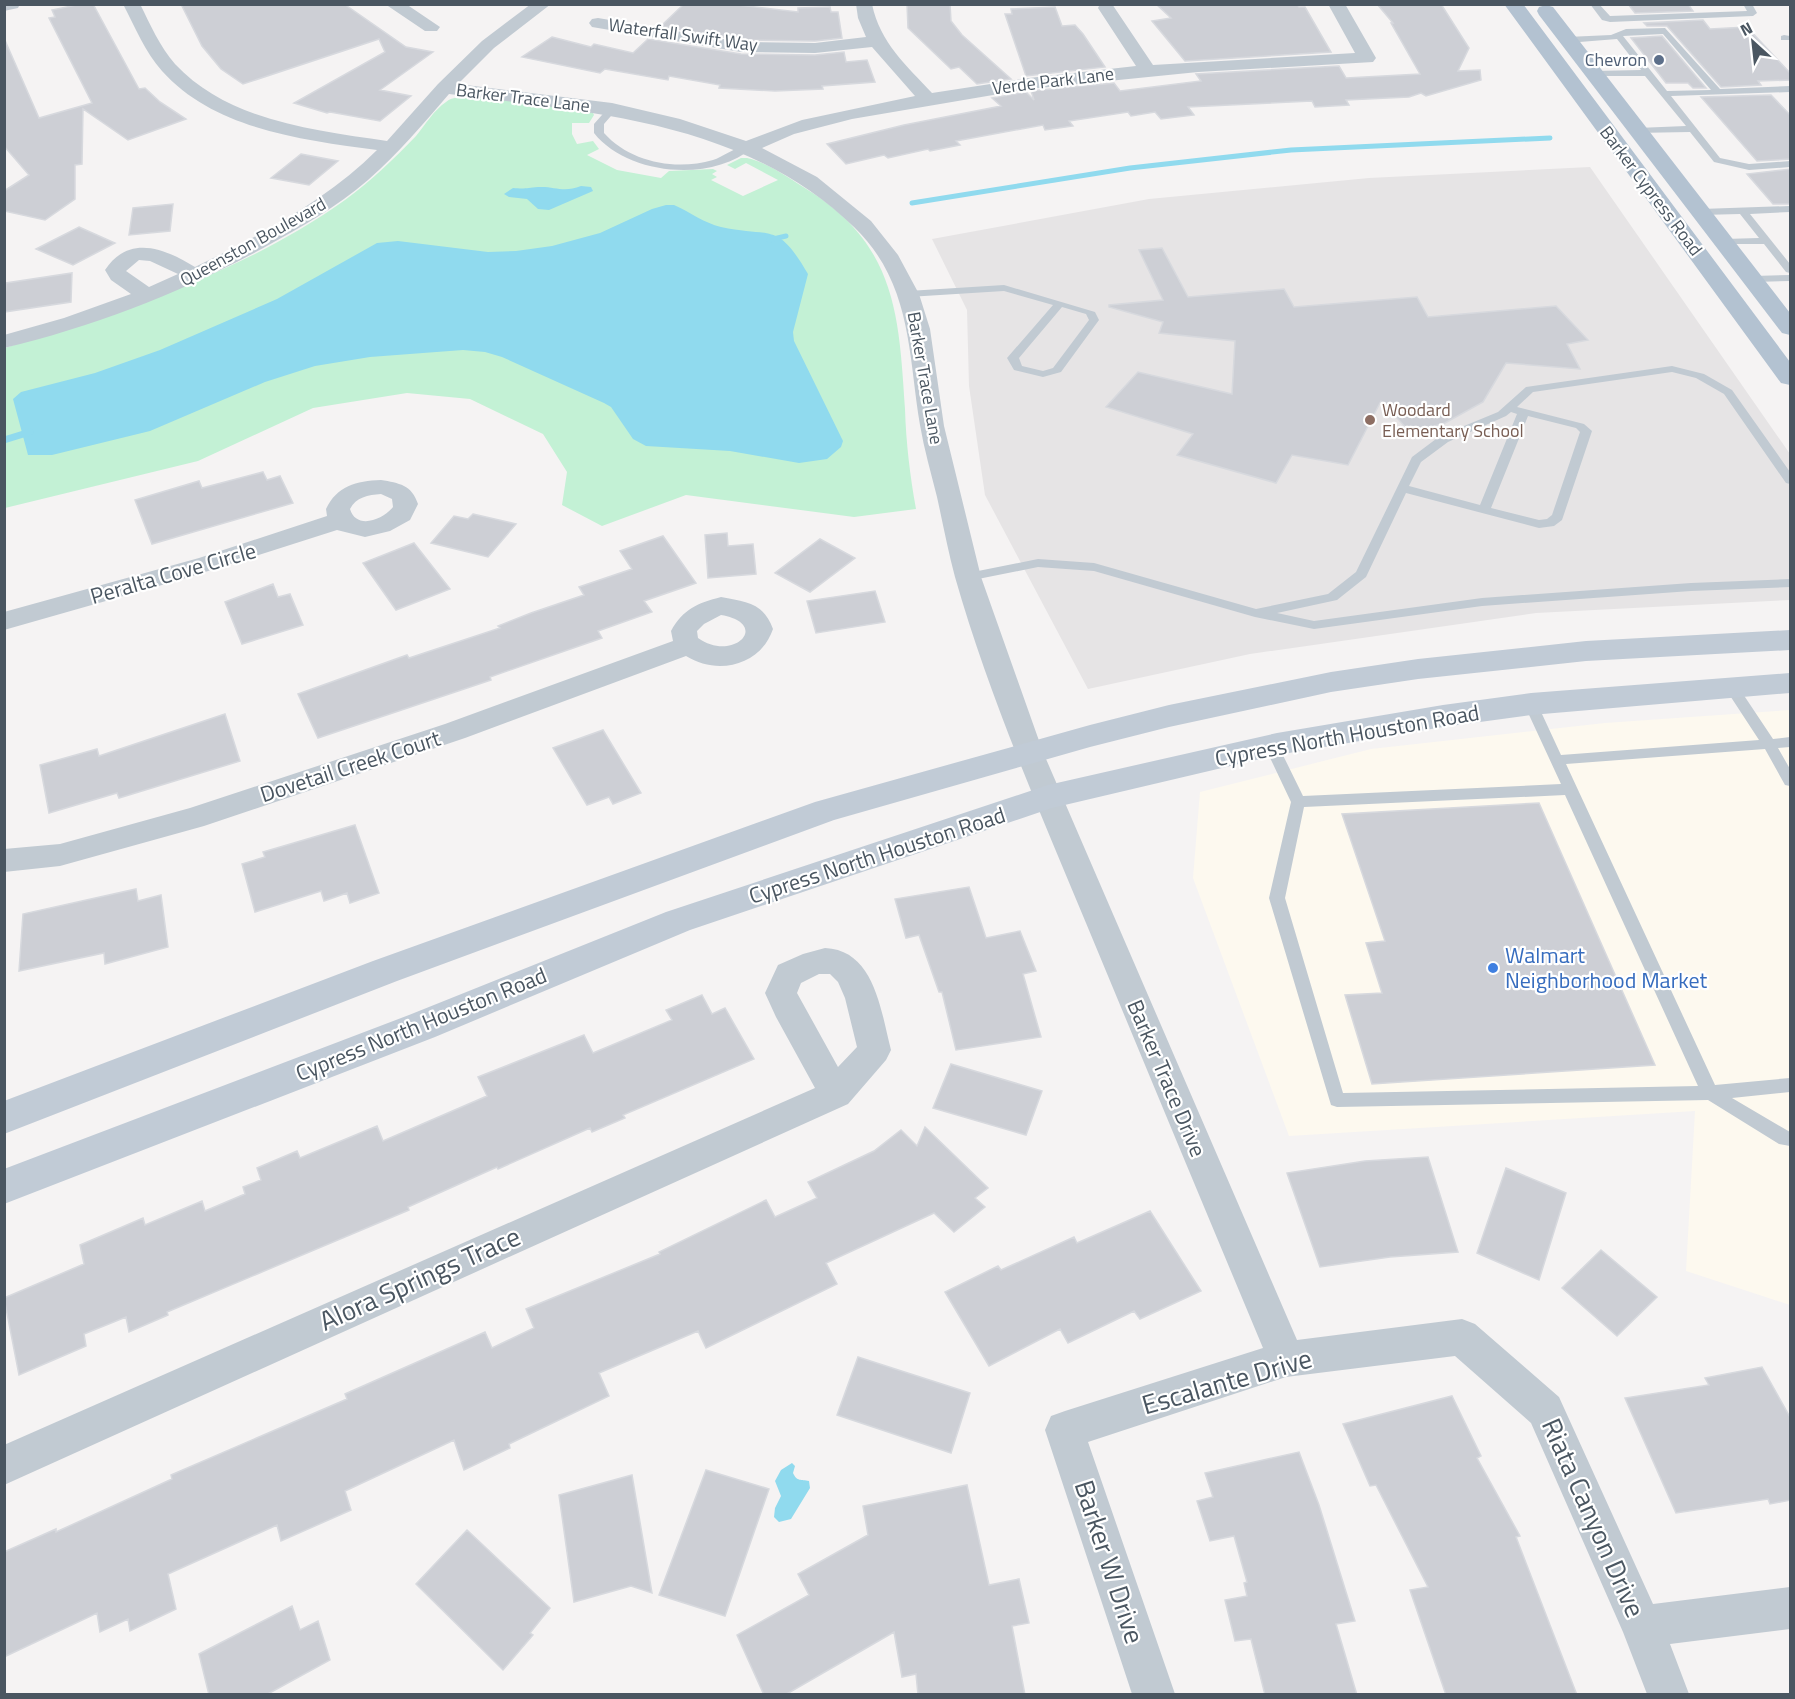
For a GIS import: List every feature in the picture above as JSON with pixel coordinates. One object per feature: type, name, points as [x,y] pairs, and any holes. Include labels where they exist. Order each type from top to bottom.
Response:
[{"type":"main road","name":"Barker Cypress Road","points":[[1513,4],[1791,378]]},
{"type":"main road","name":"Barker Cypress Road","points":[[1541,4],[1791,328]]},
{"type":"main road","points":[[1564,75],[1593,74]]},
{"type":"main road","points":[[1762,339],[1791,337]]},
{"type":"main road","points":[[4,1118],[385,971],[826,810],[1029,752],[1169,716],[1331,682],[1504,658],[1665,645],[1791,640]]},
{"type":"main road","points":[[1504,658],[1531,704]]},
{"type":"main road","name":"Cypress North Houston Road","points":[[4,1186],[422,1026],[678,921],[1048,797],[1271,745],[1360,729],[1531,704],[1791,683]]},
{"type":"street","points":[[4,6],[12,4]]},
{"type":"street","points":[[131,4],[157,52],[170,68],[187,85],[208,98],[234,111],[292,130],[392,147]]},
{"type":"street","points":[[393,4],[431,27]]},
{"type":"street","name":"Queenston Boulevard","points":[[4,342],[97,315],[148,296],[195,276],[292,224],[334,197],[362,175],[392,147],[444,88],[498,36],[543,4]]},
{"type":"street","points":[[864,4],[865,17],[876,41],[928,99]]},
{"type":"street","name":"Verde Park Lane","points":[[747,148],[771,135],[801,125],[928,99],[1015,85],[1148,70],[1255,62],[1367,58],[1335,4]]},
{"type":"street","points":[[1106,8],[1148,70]]},
{"type":"street","name":"Waterfall Swift Way","points":[[598,23],[741,47],[815,48],[876,41]]},
{"type":"street","name":"Barker Trace Lane","points":[[444,88],[612,109],[673,123],[747,148],[810,182],[864,225],[888,255],[909,294],[919,329],[932,426],[968,577],[1029,752],[1048,797]]},
{"type":"street","points":[[148,296],[118,276],[115,270],[120,263],[130,257],[152,253],[163,256],[195,276]]},
{"type":"street","name":"Peralta Cove Circle","points":[[4,621],[227,558],[340,521]]},
{"type":"street","name":"Dovetail Creek Court","points":[[4,861],[60,855],[194,818],[455,731],[689,645]]},
{"type":"street","name":"Barker Trace Drive","points":[[1048,797],[1286,1359]]},
{"type":"street","name":"Alora Springs Trace","points":[[4,1465],[836,1094]]},
{"type":"street","name":"Escalante Drive","points":[[1065,1430],[1286,1359],[1462,1337]]},
{"type":"street","name":"Riata Canyon Drive","points":[[1462,1337],[1545,1410],[1642,1626],[1668,1695]]},
{"type":"street","name":"Barker W Drive","points":[[1065,1430],[1153,1695]]},
{"type":"street","points":[[1642,1626],[1791,1608]]},
{"type":"lane","points":[[1594,4],[1605,18],[1610,19],[1753,13],[1747,4]]},
{"type":"lane","points":[[1567,40],[1612,38],[1626,32],[1665,31],[1718,92]]},
{"type":"lane","points":[[1618,35],[1717,160],[1749,167],[1791,164]]},
{"type":"lane","points":[[1593,74],[1648,73]]},
{"type":"lane","points":[[1664,94],[1791,89]]},
{"type":"lane","points":[[612,109],[599,124],[599,133],[613,148],[646,162],[668,166],[709,164],[747,148]]},
{"type":"lane","points":[[1637,131],[1693,129]]},
{"type":"lane","points":[[1701,212],[1791,209]]},
{"type":"lane","points":[[1743,211],[1791,270]]},
{"type":"lane","points":[[1724,242],[1767,241]]},
{"type":"lane","points":[[1753,279],[1791,278]]},
{"type":"lane","points":[[909,294],[1004,288],[1060,303],[1090,312],[1094,320],[1057,370],[1043,374],[1018,368],[1013,358],[1060,303]]},
{"type":"lane","points":[[1255,614],[1332,597],[1361,574],[1416,460],[1444,439],[1502,414],[1530,389],[1672,369],[1700,376],[1728,392],[1791,480]]},
{"type":"lane","points":[[1402,488],[1539,524],[1550,523],[1558,517],[1586,431],[1580,426],[1508,408]]},
{"type":"lane","points":[[1484,510],[1524,412]]},
{"type":"lane","points":[[968,577],[1038,563],[1095,567],[1255,614],[1314,625],[1482,602],[1691,587],[1791,583]]},
{"type":"lane","points":[[1732,688],[1791,781]]},
{"type":"lane","points":[[1531,704],[1710,1093],[1785,1139],[1791,1139]]},
{"type":"lane","points":[[1557,760],[1791,742]]},
{"type":"lane","points":[[1271,745],[1298,802],[1277,898],[1337,1100],[1710,1093],[1791,1085]]},
{"type":"lane","points":[[1298,802],[1570,789]]},
{"type":"shaded area","name":"Woodard Elementary School","points":[[1590,167],[1790,454],[1790,600],[1536,613],[1250,654],[1088,689],[985,495],[969,386],[967,310],[932,239],[1149,199],[1369,178]]},
{"type":"shaded area","points":[[1790,710],[1790,1305],[1686,1271],[1695,1111],[1289,1136],[1193,878],[1200,792],[1371,749],[1605,723]]},
{"type":"green space","points":[[467,96],[575,108],[593,113],[589,123],[572,123],[572,134],[577,144],[593,141],[599,149],[587,155],[617,170],[661,178],[669,171],[713,169],[717,171],[712,174],[717,177],[711,180],[743,196],[778,180],[746,163],[735,169],[727,165],[741,158],[747,158],[779,171],[837,211],[859,234],[876,259],[895,313],[903,375],[906,434],[916,509],[854,517],[686,495],[602,526],[562,505],[567,472],[543,434],[470,399],[407,393],[313,408],[198,461],[5,508],[5,348],[138,304],[265,249],[355,193],[408,145],[442,105],[451,99]]},
{"type":"water","points":[[591,187],[593,191],[549,210],[538,209],[527,199],[509,197],[504,194],[513,188],[564,189]]},
{"type":"water","points":[[666,205],[674,205],[721,227],[763,233],[781,239],[789,246],[808,274],[793,332],[794,341],[843,441],[841,447],[827,459],[799,463],[730,451],[646,446],[633,439],[611,407],[604,403],[502,357],[485,352],[463,350],[370,357],[315,366],[265,382],[150,431],[52,455],[28,455],[13,399],[21,392],[95,373],[160,350],[277,299],[377,243],[398,241],[488,252],[516,251],[552,246],[600,233]]},
{"type":"water","points":[[792,1463],[795,1466],[793,1473],[796,1478],[809,1481],[810,1488],[791,1519],[779,1522],[774,1517],[775,1508],[781,1496],[775,1481],[781,1470]]},
{"type":"building","points":[[93,4],[139,89],[145,88],[160,102],[186,119],[128,140],[83,109],[82,164],[75,165],[75,199],[45,220],[4,211],[4,191],[29,175],[4,146],[4,38],[39,118],[92,103],[49,18],[55,17],[52,10]]},
{"type":"building","points":[[181,4],[344,4],[406,47],[433,52],[380,90],[411,96],[380,121],[327,113],[294,103],[385,52],[379,39],[243,84],[221,69],[202,46]]},
{"type":"building","points":[[684,4],[730,4],[798,12],[798,8],[830,7],[831,12],[838,12],[842,38],[815,41],[741,40],[661,26]]},
{"type":"building","points":[[907,4],[950,4],[951,21],[962,35],[1011,79],[977,84],[959,67],[951,69],[908,28]]},
{"type":"building","points":[[1156,4],[1297,4],[1299,7],[1305,7],[1331,52],[1185,61],[1152,21],[1171,18]]},
{"type":"building","points":[[1377,4],[1441,4],[1469,48],[1458,71],[1480,70],[1481,80],[1426,96],[1421,93],[1409,97],[1346,100],[1349,105],[1315,107],[1312,101],[1188,107],[1194,115],[1161,119],[1155,112],[1131,116],[1128,112],[1069,121],[1073,126],[1045,130],[1043,125],[956,141],[960,145],[930,151],[928,149],[888,158],[884,155],[846,164],[827,144],[904,125],[1001,106],[992,98],[1026,92],[1034,100],[1031,91],[1114,83],[1120,91],[1201,81],[1196,74],[1339,66],[1346,78],[1420,74],[1391,23],[1393,23]]},
{"type":"building","points":[[1628,4],[1688,4],[1693,11],[1635,13]]},
{"type":"building","points":[[1055,7],[1062,26],[1075,25],[1105,67],[1026,76],[1005,14],[1012,14],[1011,9]]},
{"type":"building","points":[[1703,20],[1710,29],[1747,27],[1791,74],[1791,80],[1758,81],[1761,85],[1721,87],[1667,26],[1647,26],[1644,23]]},
{"type":"building","points":[[1662,36],[1706,88],[1693,88],[1688,83],[1666,83],[1631,38]]},
{"type":"building","points":[[552,37],[591,47],[594,44],[633,53],[648,39],[741,54],[815,55],[844,52],[846,62],[867,60],[875,82],[822,86],[823,89],[775,91],[719,88],[720,85],[669,76],[668,80],[605,69],[600,73],[522,57]]},
{"type":"building","points":[[1771,95],[1791,116],[1791,159],[1757,161],[1701,97]]},
{"type":"building","points":[[301,154],[338,161],[309,185],[271,178]]},
{"type":"building","points":[[1791,169],[1791,204],[1773,204],[1747,174]]},
{"type":"building","points":[[173,204],[170,231],[129,235],[133,208]]},
{"type":"building","points":[[79,227],[115,243],[73,265],[36,249]]},
{"type":"building","points":[[1162,248],[1188,297],[1284,289],[1294,307],[1417,297],[1428,317],[1556,306],[1588,340],[1567,344],[1580,369],[1506,363],[1483,402],[1445,423],[1411,433],[1381,401],[1348,465],[1292,455],[1276,483],[1177,455],[1193,434],[1106,407],[1138,372],[1232,394],[1235,341],[1159,333],[1163,322],[1109,307],[1109,305],[1163,300],[1139,250]]},
{"type":"building","points":[[72,273],[71,302],[4,312],[6,283]]},
{"type":"building","points":[[263,472],[267,480],[280,476],[293,503],[152,544],[135,500],[199,481],[202,488]]},
{"type":"building","points":[[473,514],[516,524],[488,557],[431,543],[454,516],[468,519]]},
{"type":"building","points":[[727,533],[728,546],[753,544],[756,574],[708,578],[705,535]]},
{"type":"building","points":[[663,536],[696,583],[644,601],[652,612],[598,631],[602,638],[490,677],[491,680],[318,738],[298,694],[407,655],[409,658],[500,628],[498,626],[584,595],[579,587],[632,569],[620,551]]},
{"type":"building","points":[[820,539],[855,558],[810,592],[775,573]]},
{"type":"building","points":[[414,543],[450,589],[396,610],[363,563]]},
{"type":"building","points":[[273,584],[278,597],[290,594],[303,625],[242,644],[225,602]]},
{"type":"building","points":[[875,591],[885,622],[816,633],[807,601]]},
{"type":"building","points":[[225,714],[240,761],[119,798],[117,793],[49,813],[40,765],[97,749],[99,756]]},
{"type":"building","points":[[603,730],[641,793],[613,804],[609,797],[587,805],[553,748]]},
{"type":"building","name":"Walmart Neighborhood Market","points":[[1539,803],[1655,1065],[1372,1084],[1345,995],[1382,993],[1366,943],[1385,941],[1342,814]]},
{"type":"building","points":[[355,825],[379,893],[350,903],[347,893],[324,901],[321,891],[255,912],[242,864],[265,857],[263,852]]},
{"type":"building","points":[[969,887],[986,938],[1020,931],[1036,971],[1023,974],[1041,1037],[956,1050],[942,992],[939,992],[919,935],[906,938],[895,899]]},
{"type":"building","points":[[136,889],[138,901],[161,895],[168,947],[105,964],[104,953],[19,971],[23,914]]},
{"type":"building","points":[[702,995],[712,1014],[725,1008],[754,1059],[623,1115],[625,1118],[592,1132],[590,1128],[498,1169],[497,1167],[408,1207],[409,1210],[167,1312],[168,1315],[129,1332],[126,1317],[84,1334],[86,1346],[19,1375],[4,1298],[84,1264],[80,1245],[143,1218],[145,1225],[202,1201],[205,1211],[245,1194],[243,1187],[261,1180],[257,1168],[297,1151],[300,1158],[377,1126],[383,1141],[487,1096],[478,1077],[584,1035],[593,1053],[672,1020],[666,1010]]},
{"type":"building","points":[[951,1064],[1042,1091],[1026,1135],[933,1108]]},
{"type":"building","points":[[925,1127],[988,1188],[975,1198],[985,1207],[954,1232],[934,1213],[826,1263],[837,1284],[706,1348],[698,1331],[599,1373],[609,1396],[509,1444],[510,1448],[464,1470],[454,1440],[345,1491],[351,1510],[281,1541],[277,1525],[168,1574],[176,1609],[130,1631],[128,1619],[100,1632],[97,1613],[4,1657],[4,1552],[56,1529],[56,1532],[172,1479],[171,1475],[347,1399],[345,1394],[485,1332],[492,1348],[534,1328],[526,1309],[660,1254],[659,1252],[766,1200],[775,1217],[817,1198],[808,1182],[874,1151],[901,1130],[917,1146]]},
{"type":"building","points":[[1428,1157],[1458,1252],[1390,1257],[1320,1267],[1287,1173],[1365,1161]]},
{"type":"building","points":[[1506,1168],[1566,1193],[1539,1280],[1477,1253]]},
{"type":"building","points":[[1150,1211],[1201,1291],[1140,1319],[1134,1311],[1068,1343],[1060,1329],[989,1366],[945,1292],[998,1266],[1001,1270],[1074,1237],[1077,1243]]},
{"type":"building","points":[[1601,1250],[1657,1297],[1617,1336],[1562,1288]]},
{"type":"building","points":[[858,1357],[970,1393],[951,1453],[837,1415]]},
{"type":"building","points":[[1762,1367],[1791,1419],[1791,1500],[1770,1504],[1768,1499],[1676,1513],[1625,1398],[1709,1385],[1705,1378]]},
{"type":"building","points":[[1452,1396],[1481,1456],[1477,1458],[1520,1536],[1516,1537],[1577,1695],[1446,1695],[1410,1590],[1428,1587],[1376,1485],[1370,1486],[1343,1424]]},
{"type":"building","points":[[1299,1452],[1319,1505],[1355,1621],[1336,1624],[1357,1695],[1265,1695],[1251,1639],[1235,1641],[1225,1600],[1247,1596],[1244,1583],[1247,1582],[1234,1536],[1210,1541],[1197,1501],[1213,1497],[1205,1473]]},
{"type":"building","points":[[706,1470],[769,1489],[725,1616],[659,1595]]},
{"type":"building","points":[[632,1475],[652,1593],[631,1586],[574,1602],[559,1495]]},
{"type":"building","points":[[967,1485],[989,1585],[1019,1579],[1029,1623],[1012,1626],[1025,1695],[918,1695],[916,1674],[902,1677],[894,1632],[785,1695],[764,1695],[737,1635],[809,1595],[798,1574],[868,1535],[863,1506]]},
{"type":"building","points":[[467,1530],[550,1608],[530,1633],[533,1635],[503,1670],[416,1584]]},
{"type":"building","points":[[292,1606],[300,1630],[318,1621],[330,1660],[266,1695],[209,1695],[199,1654]]},
{"type":"waterway","points":[[912,203],[1130,168],[1291,150],[1550,138]]},
{"type":"waterway","points":[[769,240],[786,236]]},
{"type":"waterway","points":[[4,440],[30,432]]},
{"type":"place","name":"Chevron","points":[[1659,60]]},
{"type":"place","name":"Woodard Elementary School","points":[[1370,420]]},
{"type":"place","name":"Walmart Neighborhood Market","points":[[1493,968]]}]
